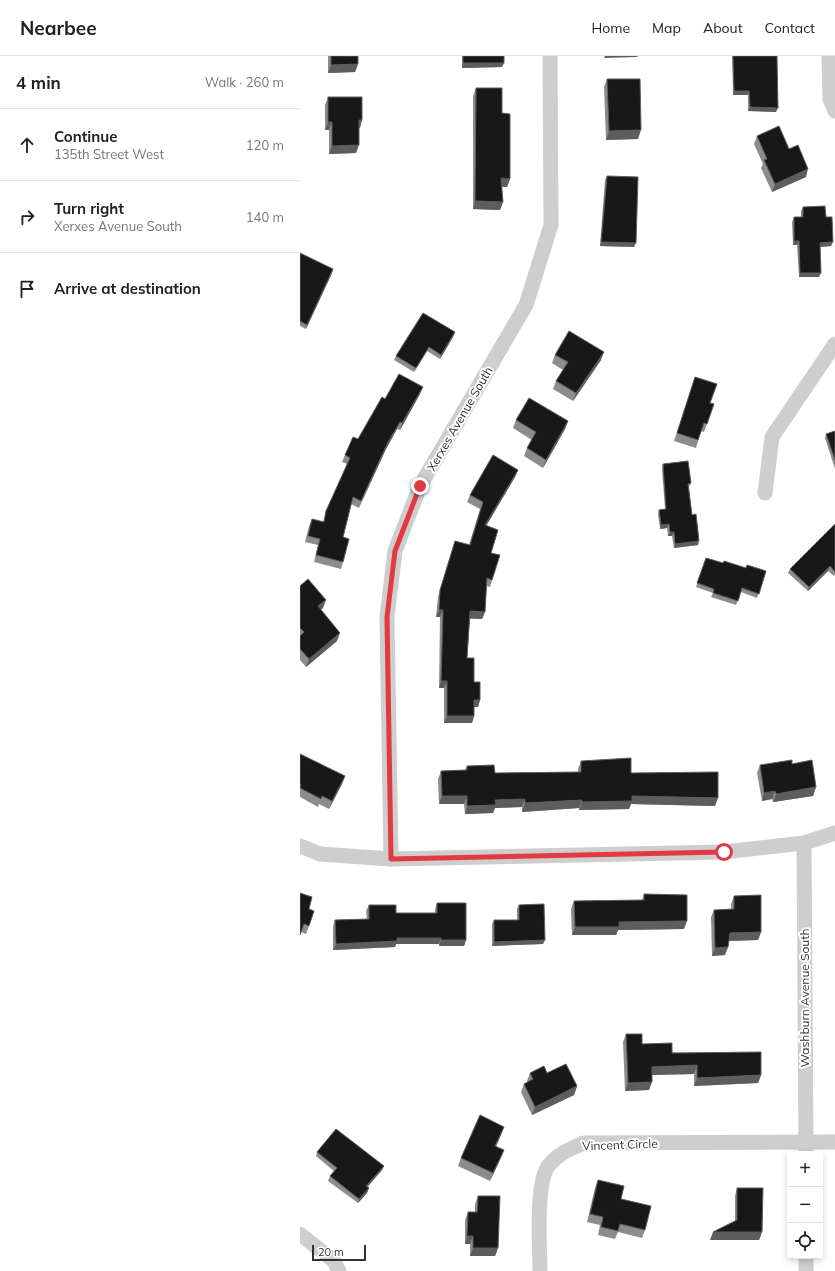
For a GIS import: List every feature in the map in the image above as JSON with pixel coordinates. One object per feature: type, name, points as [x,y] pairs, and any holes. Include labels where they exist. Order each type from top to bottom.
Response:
[{"type":"street","name":"Xerxes Avenue South","points":[[391,859],[387,617],[395,551],[420,486],[526,305],[551,225],[550,56]]},
{"type":"street","points":[[829,56],[830,99],[835,111]]},
{"type":"street","points":[[765,492],[772,437],[835,344]]},
{"type":"street","points":[[300,846],[320,854],[391,859],[724,852],[804,843],[835,832]]},
{"type":"street","name":"Washburn Avenue South","points":[[804,843],[806,1148]]},
{"type":"street","name":"Vincent Circle","points":[[540,1271],[540,1194],[547,1167],[563,1152],[584,1143],[806,1148],[835,1142]]},
{"type":"street","points":[[300,1234],[334,1261],[340,1271]]},
{"type":"street","points":[[806,1259],[806,1271]]},
{"type":"building","points":[[331,56],[358,56],[358,64],[331,65]]},
{"type":"building","points":[[463,56],[504,56],[504,63],[463,63]]},
{"type":"building","points":[[733,56],[777,56],[778,108],[750,107],[749,91],[734,91]]},
{"type":"building","points":[[607,79],[640,79],[641,130],[609,131]]},
{"type":"building","points":[[476,88],[502,88],[502,113],[510,114],[510,179],[501,178],[503,202],[475,201]]},
{"type":"building","points":[[328,97],[362,97],[362,120],[359,120],[359,145],[332,146],[332,122],[328,122]]},
{"type":"building","points":[[779,126],[789,149],[798,145],[808,169],[775,184],[764,160],[767,159],[757,136]]},
{"type":"building","points":[[607,176],[638,177],[636,243],[601,242]]},
{"type":"building","points":[[825,206],[826,217],[832,217],[833,242],[820,243],[821,273],[800,273],[799,241],[794,241],[794,217],[803,217],[803,207]]},
{"type":"building","points":[[300,253],[333,269],[307,325],[300,321]]},
{"type":"building","points":[[423,313],[455,332],[441,355],[429,347],[416,368],[396,356]]},
{"type":"building","points":[[569,331],[604,352],[576,393],[556,381],[568,362],[555,355]]},
{"type":"building","points":[[399,374],[423,387],[402,423],[400,422],[388,442],[361,501],[353,497],[343,537],[349,539],[343,562],[316,555],[320,539],[308,536],[312,519],[324,522],[326,511],[350,458],[345,455],[353,437],[358,439],[382,397],[385,399]]},
{"type":"building","points":[[695,377],[717,384],[710,403],[714,404],[707,424],[704,423],[698,440],[677,433]]},
{"type":"building","points":[[529,398],[568,421],[546,460],[527,448],[536,432],[516,420]]},
{"type":"building","points":[[835,431],[835,460],[826,434]]},
{"type":"building","points":[[493,455],[518,470],[485,525],[498,530],[491,553],[500,555],[492,580],[487,578],[485,612],[470,611],[467,658],[474,658],[474,682],[480,682],[480,700],[474,700],[474,716],[447,716],[447,681],[441,681],[443,610],[439,610],[440,590],[455,541],[470,545],[483,502],[470,495]]},
{"type":"building","points":[[688,461],[691,483],[688,484],[692,515],[696,514],[699,541],[675,544],[674,532],[670,532],[669,524],[661,525],[659,510],[666,509],[663,464]]},
{"type":"building","points":[[835,524],[835,572],[830,566],[809,587],[790,569]]},
{"type":"building","points":[[706,558],[723,563],[724,561],[746,568],[747,565],[766,571],[759,594],[742,588],[738,601],[713,593],[714,589],[697,583]]},
{"type":"building","points":[[308,579],[326,600],[318,606],[340,633],[309,659],[300,649],[300,636],[304,632],[300,628],[300,586]]},
{"type":"building","points":[[300,754],[345,776],[332,801],[322,796],[321,799],[300,788]]},
{"type":"building","points":[[631,758],[631,773],[718,772],[718,798],[632,796],[632,801],[582,802],[582,800],[525,803],[525,799],[495,800],[496,805],[467,806],[467,796],[442,796],[441,771],[467,770],[467,766],[494,765],[495,773],[581,772],[581,761]]},
{"type":"building","points":[[792,760],[792,764],[812,760],[816,787],[776,794],[775,791],[764,793],[760,765]]},
{"type":"building","points":[[300,893],[312,897],[309,909],[314,911],[309,926],[304,924],[300,935]]},
{"type":"building","points":[[644,894],[687,895],[687,921],[619,922],[619,927],[575,927],[574,901],[644,900]]},
{"type":"building","points":[[761,895],[761,932],[730,933],[728,947],[715,948],[714,910],[734,909],[734,896]]},
{"type":"building","points":[[437,903],[466,903],[466,940],[441,940],[441,938],[397,938],[397,941],[336,944],[335,920],[369,919],[369,905],[396,905],[396,913],[437,913]]},
{"type":"building","points":[[544,904],[545,940],[494,942],[494,920],[519,920],[519,905]]},
{"type":"building","points":[[626,1034],[642,1034],[642,1044],[672,1043],[672,1053],[761,1052],[761,1075],[697,1078],[697,1065],[652,1067],[652,1082],[628,1083]]},
{"type":"building","points":[[566,1064],[577,1086],[535,1107],[524,1084],[533,1079],[530,1073],[544,1066],[547,1073]]},
{"type":"building","points":[[480,1115],[504,1127],[495,1146],[504,1150],[493,1173],[461,1158]]},
{"type":"building","points":[[336,1129],[384,1166],[366,1186],[369,1188],[359,1199],[330,1176],[337,1168],[317,1152]]},
{"type":"building","points":[[598,1180],[624,1186],[621,1199],[651,1206],[645,1230],[620,1224],[618,1231],[601,1227],[603,1217],[590,1214]]},
{"type":"building","points":[[737,1188],[763,1188],[762,1232],[713,1232],[737,1220]]},
{"type":"building","points":[[478,1196],[500,1196],[498,1248],[473,1248],[473,1236],[467,1236],[468,1212],[477,1212]]},
{"type":"route","points":[[420,486],[395,551],[387,617],[391,859],[724,852]]}]
